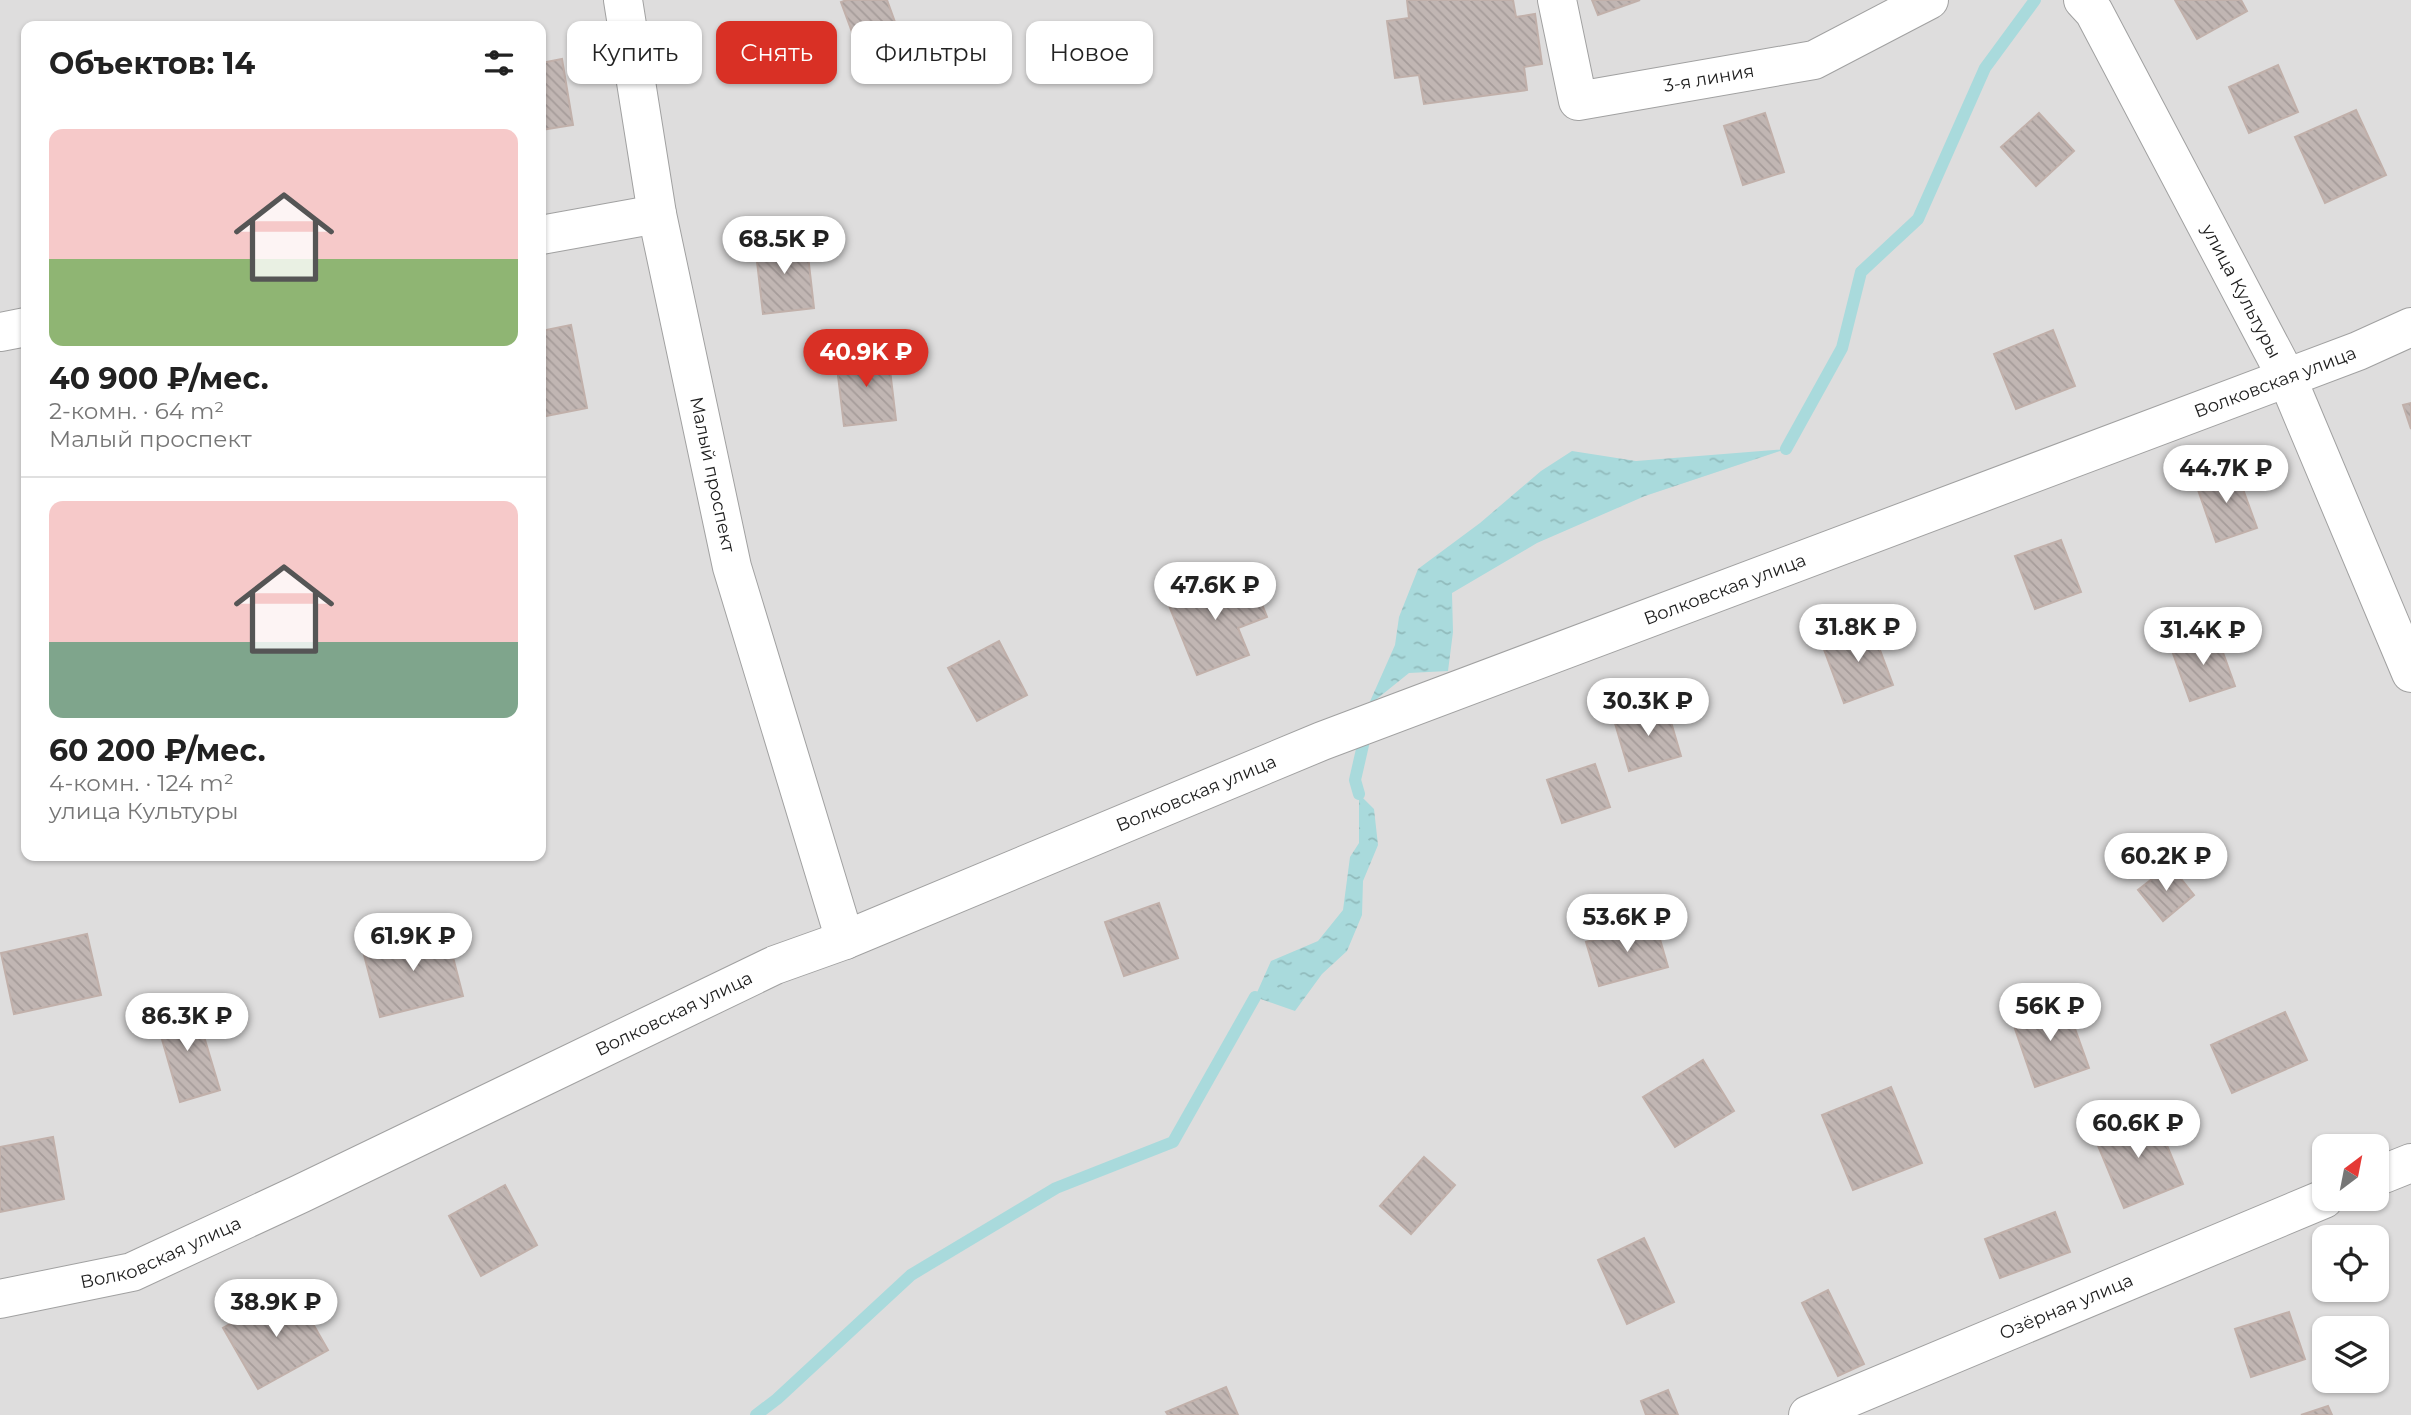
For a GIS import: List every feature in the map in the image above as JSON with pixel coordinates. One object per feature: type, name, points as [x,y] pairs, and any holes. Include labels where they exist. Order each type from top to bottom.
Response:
[{"type":"street","name":"Малый проспект","points":[[623,0],[657,214],[732,567],[845,940]]},
{"type":"street","name":"3-я линия","points":[[1557,0],[1578,101],[1814,60],[1929,0]]},
{"type":"street","name":"улица Культуры","points":[[2083,0],[2094,12],[2287,378],[2411,673]]},
{"type":"street","points":[[546,233],[657,214]]},
{"type":"street","name":"Волковская улица","points":[[0,1299],[132,1272],[775,965],[845,940],[1322,741],[2287,378],[2411,327]]},
{"type":"street","points":[[0,332],[21,328]]},
{"type":"street","points":[[2389,1172],[2411,1163]]},
{"type":"street","name":"Озёрная улица","points":[[1808,1415],[2312,1204]]},
{"type":"shaded area","points":[[0,0],[2411,0],[2411,1415],[0,1415]]},
{"type":"water","points":[[1786,449],[1645,496],[1537,543],[1452,593],[1453,632],[1448,671],[1409,673],[1368,706],[1395,645],[1399,617],[1418,569],[1480,523],[1541,471],[1572,451],[1636,461]]},
{"type":"water","points":[[1359,794],[1374,809],[1378,845],[1363,881],[1362,915],[1347,951],[1322,974],[1295,1011],[1255,997],[1271,961],[1318,941],[1343,910],[1350,857],[1359,843]]},
{"type":"building","points":[[887,0],[895,21],[851,21],[851,29],[841,2]]},
{"type":"building","points":[[1407,0],[1513,0],[1516,17],[1535,14],[1542,64],[1524,67],[1527,90],[1424,104],[1419,75],[1395,78],[1387,21],[1409,18]]},
{"type":"building","points":[[1592,0],[1640,0],[1598,15]]},
{"type":"building","points":[[2175,0],[2241,0],[2247,11],[2197,39]]},
{"type":"building","points":[[562,59],[573,125],[546,129],[546,62]]},
{"type":"building","points":[[2278,65],[2298,112],[2249,133],[2229,87]]},
{"type":"building","points":[[2356,110],[2386,175],[2325,203],[2295,137]]},
{"type":"building","points":[[1765,113],[1784,172],[1743,185],[1724,126]]},
{"type":"building","points":[[2039,113],[2074,151],[2036,186],[2001,147]]},
{"type":"building","points":[[806,238],[814,308],[763,314],[755,244]]},
{"type":"building","points":[[571,325],[587,408],[546,416],[546,330]]},
{"type":"building","points":[[2053,330],[2075,386],[2016,409],[1994,354]]},
{"type":"building","points":[[888,353],[896,420],[844,426],[836,359]]},
{"type":"building","points":[[2411,403],[2411,429],[2403,405]]},
{"type":"building","points":[[2235,467],[2257,528],[2216,542],[2195,481]]},
{"type":"building","points":[[2061,540],[2081,592],[2035,609],[2015,556]]},
{"type":"building","points":[[1216,578],[1221,592],[1252,579],[1267,617],[1238,628],[1249,655],[1197,675],[1166,598]]},
{"type":"building","points":[[1871,626],[1893,685],[1844,703],[1822,644]]},
{"type":"building","points":[[2216,633],[2235,686],[2190,701],[2171,648]]},
{"type":"building","points":[[999,641],[1027,695],[977,721],[948,668]]},
{"type":"building","points":[[1666,705],[1681,756],[1629,771],[1614,720]]},
{"type":"building","points":[[1595,764],[1610,807],[1562,823],[1547,780]]},
{"type":"building","points":[[2170,865],[2194,895],[2163,921],[2138,890]]},
{"type":"building","points":[[1159,903],[1178,958],[1124,976],[1105,922]]},
{"type":"building","points":[[1655,922],[1668,967],[1599,986],[1586,942]]},
{"type":"building","points":[[446,930],[463,996],[380,1017],[363,951]]},
{"type":"building","points":[[87,934],[101,995],[14,1014],[1,953]]},
{"type":"building","points":[[2064,998],[2089,1068],[2035,1087],[2011,1017]]},
{"type":"building","points":[[194,1003],[220,1090],[180,1102],[155,1015]]},
{"type":"building","points":[[2285,1012],[2307,1060],[2232,1093],[2211,1045]]},
{"type":"building","points":[[1703,1060],[1734,1111],[1675,1147],[1643,1097]]},
{"type":"building","points":[[1891,1087],[1922,1163],[1853,1190],[1822,1115]]},
{"type":"building","points":[[2153,1112],[2183,1184],[2124,1208],[2094,1136]]},
{"type":"building","points":[[53,1137],[64,1199],[0,1212],[0,1147]]},
{"type":"building","points":[[1424,1157],[1455,1185],[1411,1234],[1380,1206]]},
{"type":"building","points":[[505,1185],[537,1245],[481,1276],[449,1216]]},
{"type":"building","points":[[2055,1212],[2070,1252],[2000,1278],[1985,1239]]},
{"type":"building","points":[[1644,1238],[1674,1302],[1627,1324],[1598,1260]]},
{"type":"building","points":[[293,1289],[328,1350],[258,1389],[223,1328]]},
{"type":"building","points":[[1828,1290],[1864,1364],[1838,1376],[1802,1303]]},
{"type":"building","points":[[2289,1312],[2305,1359],[2251,1377],[2235,1329]]},
{"type":"building","points":[[1226,1387],[1238,1415],[1168,1415],[1166,1412]]},
{"type":"building","points":[[1668,1390],[1678,1415],[1646,1415],[1641,1401]]},
{"type":"building","points":[[2328,1406],[2332,1415],[2301,1415]]},
{"type":"waterway","points":[[1786,449],[1842,348],[1861,272],[1918,219],[1985,68],[2035,0]]},
{"type":"waterway","points":[[1359,794],[1355,780],[1363,745]]},
{"type":"waterway","points":[[756,1415],[777,1399],[911,1275],[1056,1188],[1173,1142],[1255,997]]}]
